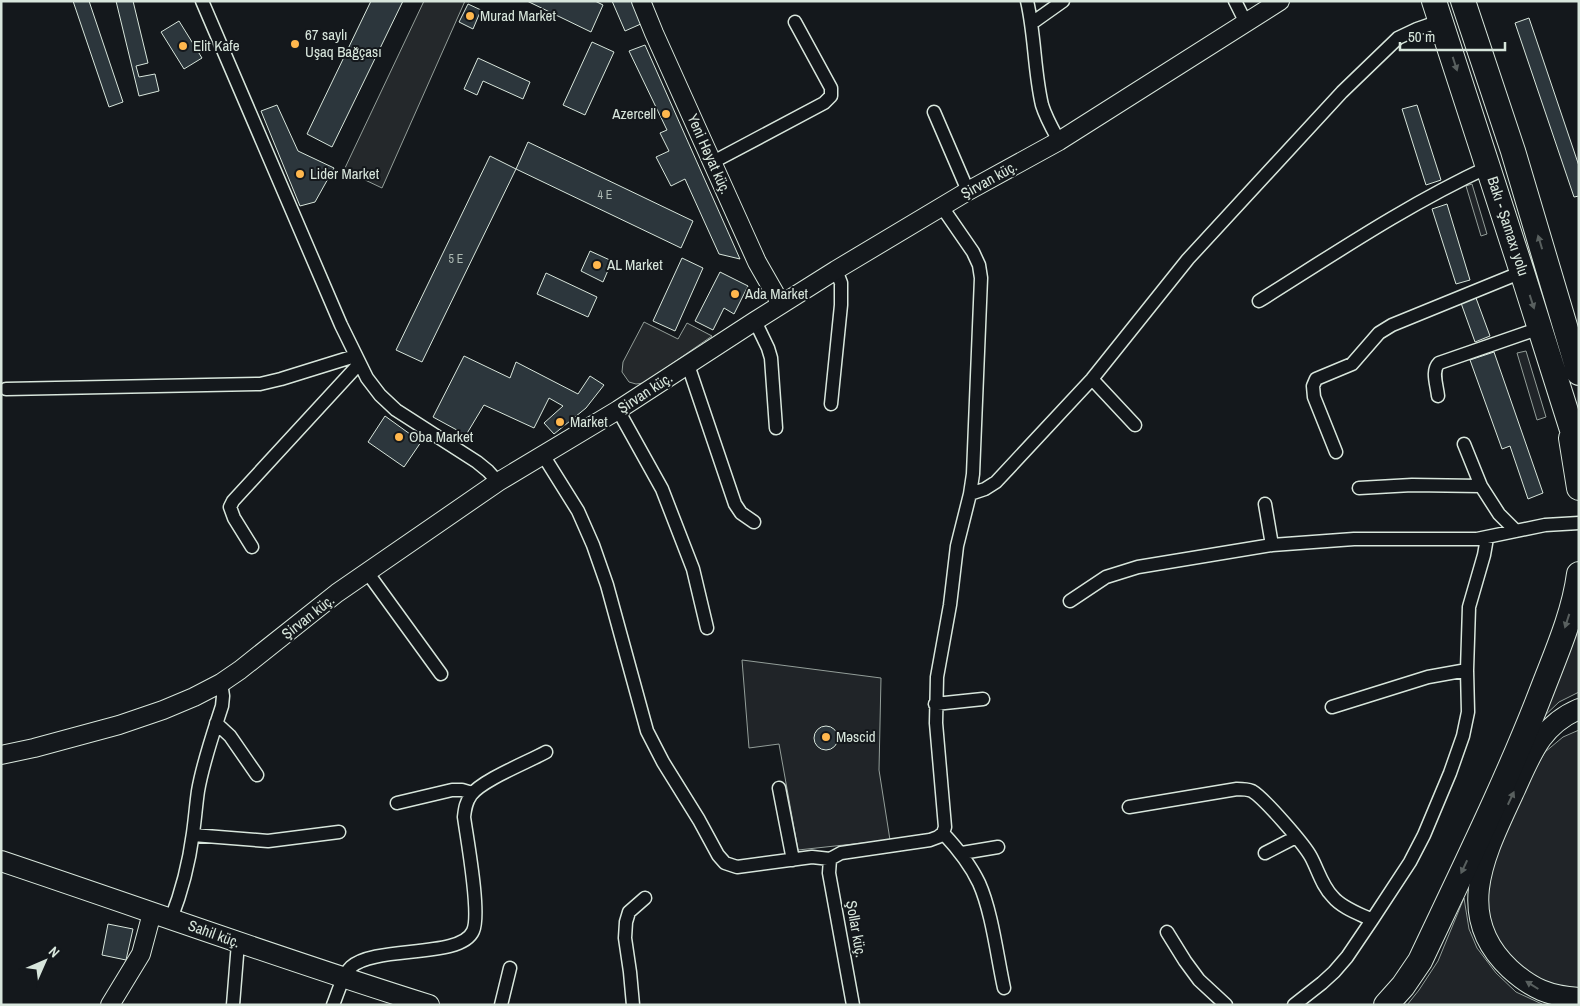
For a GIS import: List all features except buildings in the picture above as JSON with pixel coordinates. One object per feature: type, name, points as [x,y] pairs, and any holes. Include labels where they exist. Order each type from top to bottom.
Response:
[{"type":"highway","name":"Bakı - Şamaxı yolu","points":[[1463,1],[1513,151],[1579,373]]},
{"type":"highway","name":"Bakı - Şamaxı yolu","points":[[1437,11],[1579,452]]},
{"type":"highway","points":[[1569,423],[1579,488]]},
{"type":"highway","points":[[1386,1005],[1403,986],[1420,961],[1526,731],[1561,640],[1577,592],[1579,574]]},
{"type":"main road","points":[[1579,709],[1567,714],[1554,724],[1534,748],[1490,842],[1481,872],[1477,898],[1481,925],[1489,943],[1501,960],[1521,978],[1542,991],[1579,998]]},
{"type":"main road","name":"Sahil küç.","points":[[1,861],[344,979],[429,1005]]},
{"type":"street","points":[[202,1],[357,360],[367,378],[380,395],[396,410],[477,462],[498,482]]},
{"type":"street","name":"Yeni Həyat küç.","points":[[641,1],[757,262],[781,304]]},
{"type":"street","points":[[1027,1],[1032,23],[1036,66],[1043,106],[1059,141]]},
{"type":"street","points":[[1032,23],[1063,1]]},
{"type":"street","points":[[1235,1],[1246,23]]},
{"type":"street","name":"Şirvan küç.","points":[[1,755],[119,725],[163,710],[221,683],[367,572],[498,482],[618,410],[836,270],[1059,141],[1280,1]]},
{"type":"street","points":[[970,494],[985,490],[996,482],[1092,378],[1188,259],[1342,92],[1398,38],[1416,29],[1437,11]]},
{"type":"street","points":[[713,162],[824,103],[831,96],[831,88],[794,22]]},
{"type":"street","points":[[934,112],[968,192]]},
{"type":"street","points":[[1259,301],[1368,232],[1457,181],[1488,167]]},
{"type":"street","points":[[543,455],[578,511],[594,545],[607,585],[647,731],[663,762],[718,855],[725,863],[737,867],[812,857],[830,859],[841,853],[930,840],[938,837],[943,832],[945,826],[945,812],[938,756],[935,704],[937,677],[950,605],[957,546],[970,494],[974,465],[981,278],[979,265],[973,252],[942,207]]},
{"type":"street","points":[[831,404],[841,306],[841,283],[836,270]]},
{"type":"street","points":[[1336,452],[1314,397],[1313,386],[1316,379],[1352,364],[1379,333],[1392,325],[1522,272]]},
{"type":"street","points":[[755,321],[771,358],[776,428]]},
{"type":"street","points":[[1438,396],[1435,374],[1436,366],[1439,363],[1540,328]]},
{"type":"street","points":[[6,389],[260,384],[357,360]]},
{"type":"street","points":[[252,547],[234,518],[230,507],[357,360]]},
{"type":"street","points":[[688,365],[735,504],[741,513],[754,522]]},
{"type":"street","points":[[1092,378],[1135,425]]},
{"type":"street","points":[[618,410],[662,489],[693,569],[707,628]]},
{"type":"street","points":[[1464,444],[1481,486],[1500,514],[1516,531]]},
{"type":"street","points":[[1359,488],[1412,485],[1481,486]]},
{"type":"street","points":[[1265,504],[1272,545]]},
{"type":"street","points":[[1070,601],[1106,577],[1138,567],[1272,545],[1354,539],[1487,538],[1545,526],[1579,523]]},
{"type":"street","points":[[1294,1005],[1334,972],[1372,920],[1410,862],[1424,835],[1450,773],[1463,736],[1468,712],[1469,607],[1487,538]]},
{"type":"street","points":[[367,572],[441,674]]},
{"type":"street","points":[[1332,707],[1428,677],[1467,670]]},
{"type":"street","points":[[171,919],[181,895],[186,876],[202,775],[222,706],[221,683]]},
{"type":"street","points":[[935,704],[983,699]]},
{"type":"street","points":[[216,723],[230,736],[257,775]]},
{"type":"street","points":[[333,1005],[350,968],[359,962],[447,946],[466,940],[473,931],[477,915],[464,817],[466,803],[472,793],[483,784],[546,752]]},
{"type":"street","points":[[780,788],[793,860]]},
{"type":"street","points":[[1129,807],[1237,789],[1250,790],[1296,836],[1310,855],[1333,898],[1344,906],[1372,920]]},
{"type":"street","points":[[397,803],[452,790],[472,793]]},
{"type":"street","points":[[193,835],[268,842],[339,832]]},
{"type":"street","points":[[943,832],[962,853],[979,882],[986,904],[1004,988]]},
{"type":"street","points":[[1265,853],[1296,836]]},
{"type":"street","points":[[962,853],[998,847]]},
{"type":"street","name":"Şollar küç.","points":[[830,859],[829,873],[853,1005]]},
{"type":"street","points":[[633,1005],[625,938],[626,922],[628,912],[645,898]]},
{"type":"street","points":[[110,1005],[141,954],[152,913]]},
{"type":"street","points":[[1167,932],[1199,980],[1226,1005]]},
{"type":"street","points":[[233,1005],[238,943]]},
{"type":"street","points":[[501,1005],[510,968]]},
{"type":"shaded area","points":[[424,1],[465,1],[382,188],[344,170]]},
{"type":"shaded area","points":[[1472,184],[1487,234],[1481,236],[1466,186]]},
{"type":"shaded area","points":[[644,322],[678,339],[687,323],[712,336],[644,383],[636,384],[629,382],[622,372],[623,362]]},
{"type":"shaded area","points":[[1526,351],[1546,417],[1537,420],[1517,353]]},
{"type":"shaded area","points":[[1579,614],[1579,692],[1559,702],[1537,723]]},
{"type":"shaded area","points":[[742,660],[881,678],[879,770],[890,840],[798,850],[779,744],[749,748]]},
{"type":"shaded area","points":[[1579,730],[1579,989],[1563,989],[1536,978],[1514,961],[1497,938],[1486,908],[1488,874],[1530,778],[1545,752],[1563,737]]},
{"type":"shaded area","points":[[1464,898],[1469,929],[1477,948],[1496,973],[1516,992],[1542,1004],[1407,1005],[1438,961]]},
{"type":"place","name":"Murad Market","points":[[470,16]]},
{"type":"place","name":"67 saylı Uşaq Bağçası","points":[[295,44]]},
{"type":"place","name":"Elit Kafe","points":[[183,46]]},
{"type":"place","name":"Azercell","points":[[666,114]]},
{"type":"place","name":"Lider Market","points":[[300,174]]},
{"type":"place","name":"AL Market","points":[[597,265]]},
{"type":"place","name":"Ada Market","points":[[735,294]]},
{"type":"place","name":"Market","points":[[560,422]]},
{"type":"place","name":"Oba Market","points":[[399,437]]},
{"type":"place","name":"Məscid","points":[[826,737]]}]
